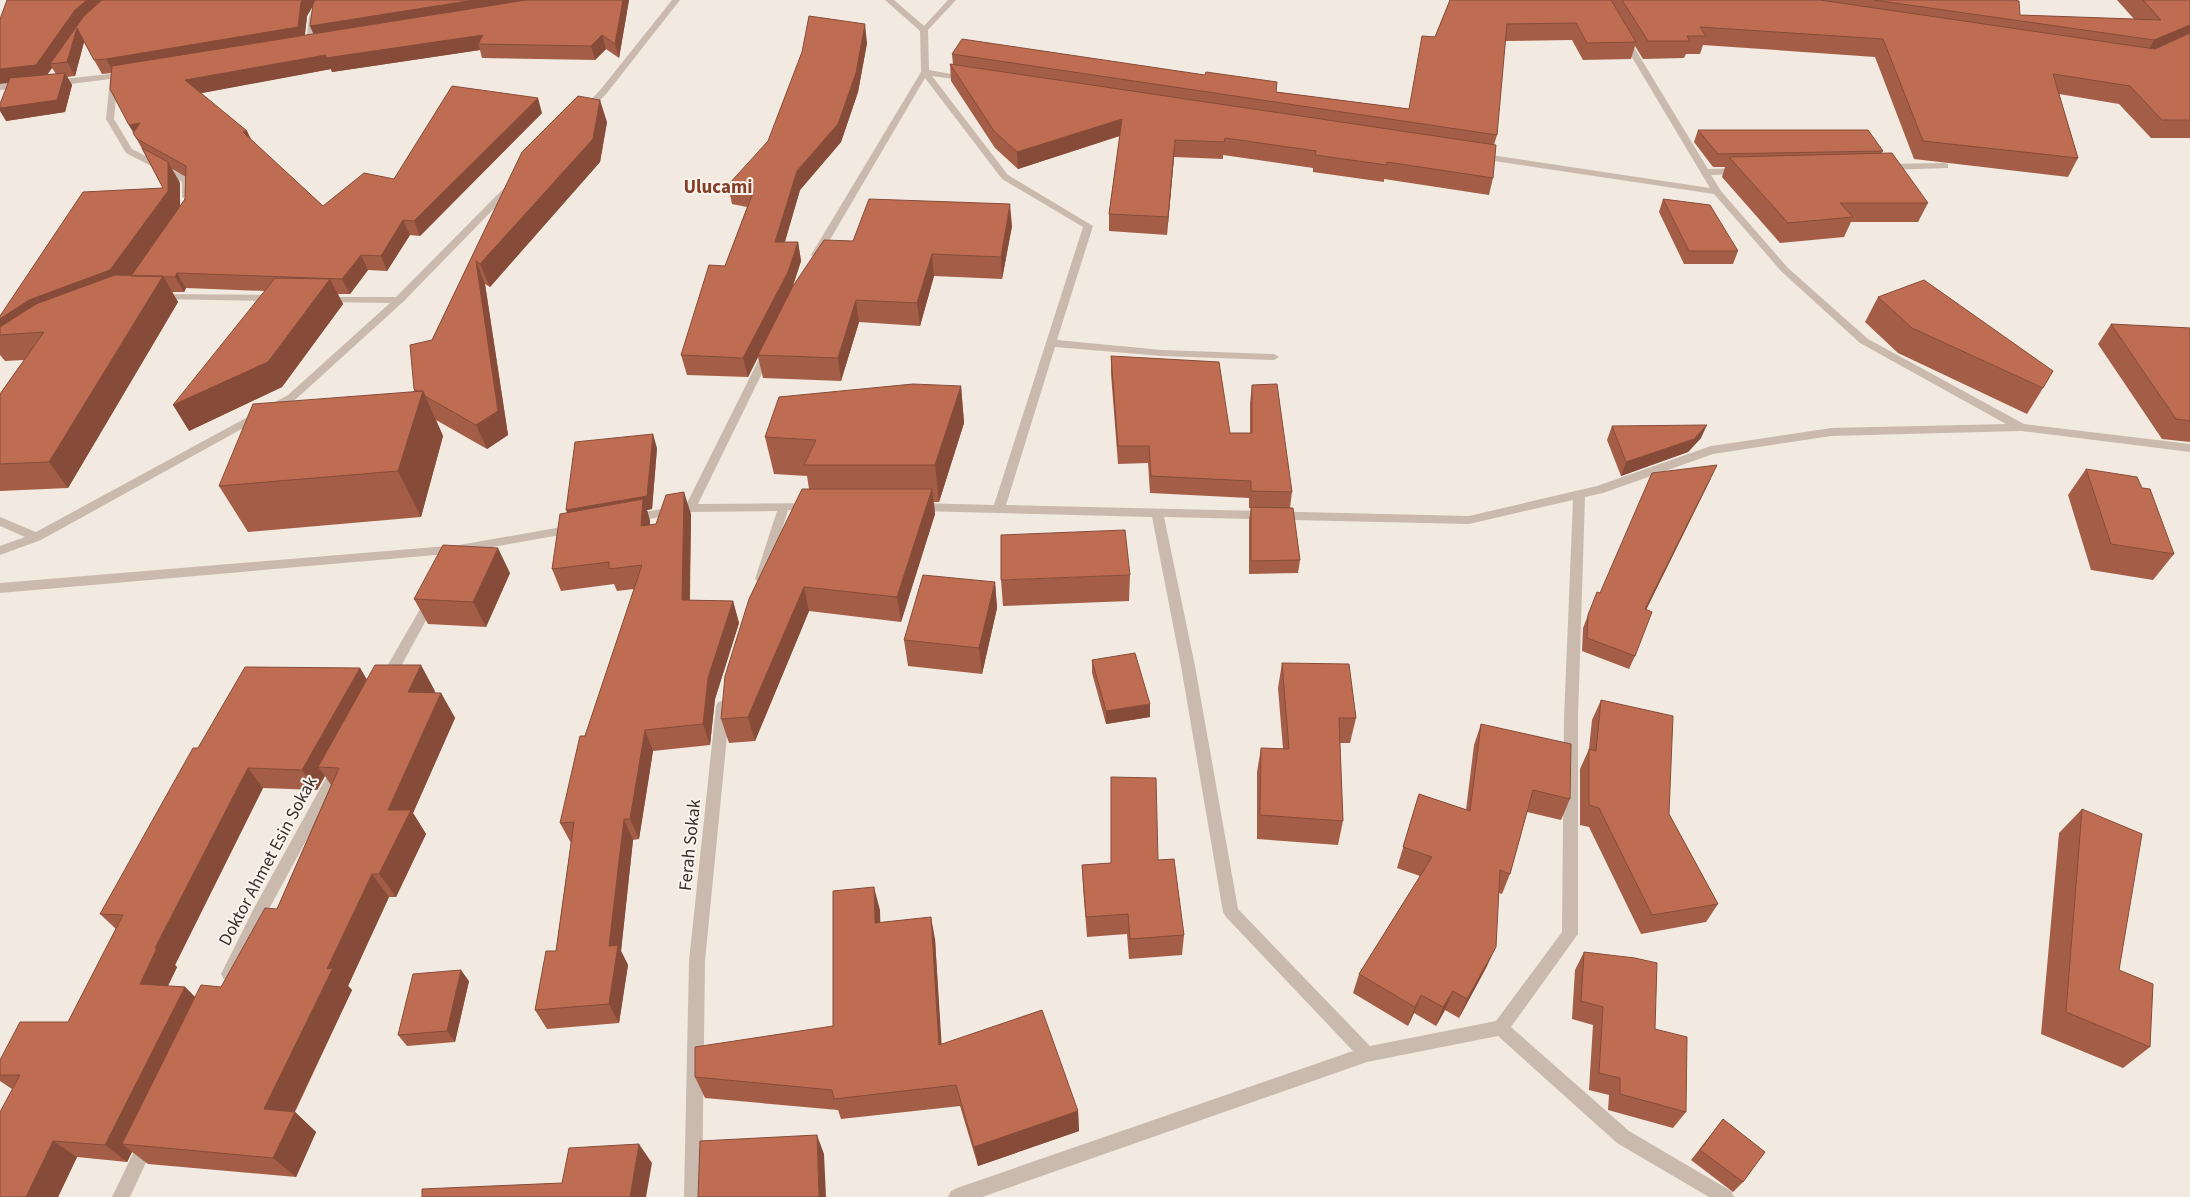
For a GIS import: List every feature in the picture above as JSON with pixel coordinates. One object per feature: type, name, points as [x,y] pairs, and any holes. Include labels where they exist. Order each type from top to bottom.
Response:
[{"type":"street","points":[[310,45],[313,17],[322,0]]},
{"type":"street","points":[[577,119],[604,91],[676,0]]},
{"type":"street","points":[[889,0],[924,30]]},
{"type":"street","points":[[813,260],[925,72],[924,30],[952,0]]},
{"type":"street","points":[[1619,30],[1717,192],[1785,270],[1864,341],[2021,426]]},
{"type":"street","points":[[300,47],[320,44]]},
{"type":"street","points":[[925,72],[974,80]]},
{"type":"street","points":[[925,72],[1005,177],[1088,226],[999,508]]},
{"type":"street","points":[[52,76],[47,84],[134,73]]},
{"type":"street","points":[[114,76],[110,119],[128,151],[187,181],[187,205]]},
{"type":"street","points":[[0,87],[28,85]]},
{"type":"street","points":[[1463,154],[1717,192]]},
{"type":"street","points":[[1875,168],[1945,166]]},
{"type":"street","points":[[1705,172],[1745,171]]},
{"type":"street","points":[[0,551],[37,537],[292,397],[399,300],[522,175]]},
{"type":"street","points":[[149,297],[289,298]]},
{"type":"street","points":[[309,299],[399,300]]},
{"type":"street","points":[[690,508],[774,340]]},
{"type":"street","points":[[1051,343],[1162,353],[1274,357]]},
{"type":"street","points":[[901,507],[1469,520],[1599,490],[1711,450],[1831,432],[2021,426],[2190,448]]},
{"type":"street","points":[[957,1197],[1367,1054],[1501,1028],[1570,934],[1571,718],[1579,495]]},
{"type":"street","points":[[758,589],[784,506]]},
{"type":"street","points":[[623,520],[690,508],[823,506]]},
{"type":"street","points":[[1157,512],[1188,666],[1231,912],[1367,1054]]},
{"type":"street","points":[[0,521],[37,537]]},
{"type":"street","points":[[0,588],[459,549],[584,527]]},
{"type":"street","points":[[450,566],[459,549]]},
{"type":"street","points":[[382,688],[440,584]]},
{"type":"street","name":"Ferah Sokak","points":[[693,1197],[697,961],[724,700],[727,691]]},
{"type":"street","name":"Doktor Ahmet Esin Sokak","points":[[224,986],[258,915],[344,758]]},
{"type":"street","points":[[1501,1028],[1623,1137],[1726,1197]]},
{"type":"street","points":[[121,1197],[155,1127]]},
{"type":"building","points":[[7,0],[87,0],[75,10],[36,65],[0,69],[0,19]]},
{"type":"building","points":[[102,0],[303,0],[301,2],[298,27],[106,59],[94,60],[77,28],[67,62],[50,64],[84,16]]},
{"type":"building","points":[[315,0],[474,0],[310,26]]},
{"type":"building","points":[[526,0],[623,0],[615,44],[602,35],[591,46],[478,44],[483,35],[326,58],[326,55],[185,80],[247,131],[243,132],[323,206],[364,173],[394,179],[452,86],[538,98],[414,221],[403,220],[381,256],[361,255],[342,279],[177,273],[175,277],[131,276],[185,199],[186,166],[137,139],[133,133],[140,123],[129,125],[110,89],[112,66]]},
{"type":"building","points":[[1450,0],[1611,0],[1636,42],[1587,43],[1576,23],[1507,24],[1497,135],[952,54],[962,39],[1205,75],[1206,72],[1277,82],[1276,92],[1409,109],[1422,36],[1435,37]]},
{"type":"building","points":[[1622,0],[1820,0],[2155,49],[2190,33],[2190,120],[2162,120],[2130,86],[2053,74],[2078,158],[1923,141],[1883,39],[1700,27],[1706,36],[1687,36],[1690,41],[1648,41]]},
{"type":"building","points":[[1874,0],[2014,0],[2019,1],[2020,15],[2161,20],[2143,0],[2190,0],[2190,25],[2154,40]]},
{"type":"building","points":[[809,16],[865,24],[856,73],[838,124],[797,171],[775,242],[798,242],[788,272],[743,358],[681,355],[709,265],[725,266],[754,190],[728,185],[768,141],[802,52]]},
{"type":"building","points":[[950,64],[1496,145],[1493,178],[1387,162],[1387,165],[1315,155],[1316,151],[1225,138],[1224,142],[1175,140],[1168,217],[1109,214],[1122,119],[1017,152],[994,131]]},
{"type":"building","points":[[65,73],[57,100],[0,108],[10,78]]},
{"type":"building","points":[[578,96],[600,100],[593,139],[480,264],[476,261],[498,411],[476,425],[425,396],[423,391],[414,389],[410,345],[432,340],[522,152]]},
{"type":"building","points":[[1698,130],[1868,130],[1883,151],[1718,154]]},
{"type":"building","points":[[142,148],[168,162],[168,191],[110,270],[29,300],[0,319],[0,316],[83,192],[163,188]]},
{"type":"building","points":[[1892,153],[1928,203],[1840,203],[1853,217],[1788,223],[1729,157]]},
{"type":"building","points":[[869,199],[1010,204],[1001,257],[932,254],[917,303],[856,300],[838,358],[758,355],[793,286],[824,240],[853,241]]},
{"type":"building","points":[[1663,199],[1710,205],[1738,251],[1689,251]]},
{"type":"building","points":[[115,275],[163,276],[49,462],[0,464],[0,394],[44,332],[0,335],[0,327],[36,304]]},
{"type":"building","points":[[275,278],[330,279],[268,362],[173,405]]},
{"type":"building","points":[[1924,280],[2053,371],[2043,388],[1912,328],[1878,297]]},
{"type":"building","points":[[2111,324],[2190,328],[2190,421],[2176,419]]},
{"type":"building","points":[[1111,356],[1219,362],[1230,433],[1252,433],[1252,385],[1277,384],[1292,492],[1251,491],[1251,481],[1151,476],[1149,446],[1118,446]]},
{"type":"building","points":[[913,384],[961,386],[935,465],[804,465],[816,440],[765,437],[779,397]]},
{"type":"building","points":[[423,391],[398,471],[219,486],[253,404]]},
{"type":"building","points":[[1707,425],[1694,439],[1626,462],[1612,426]]},
{"type":"building","points":[[653,434],[647,496],[566,510],[575,442]]},
{"type":"building","points":[[1717,465],[1645,609],[1652,612],[1635,656],[1587,638],[1588,615],[1597,592],[1600,593],[1652,473]]},
{"type":"building","points":[[2086,469],[2137,477],[2142,488],[2150,489],[2174,554],[2111,544]]},
{"type":"building","points":[[802,489],[932,489],[897,597],[804,587],[748,717],[721,719],[725,676],[749,599]]},
{"type":"building","points":[[684,492],[682,600],[733,601],[708,678],[703,724],[645,730],[630,819],[624,819],[609,946],[618,945],[609,1004],[535,1010],[546,951],[556,951],[574,822],[560,823],[580,736],[585,736],[642,565],[609,569],[609,562],[552,569],[560,514],[643,499],[641,526],[656,524],[666,495]]},
{"type":"building","points":[[1251,507],[1293,508],[1300,560],[1251,561]]},
{"type":"building","points":[[1125,530],[1130,575],[1001,580],[1001,535]]},
{"type":"building","points":[[443,545],[498,548],[473,602],[414,599]]},
{"type":"building","points":[[923,575],[995,582],[979,648],[904,640]]},
{"type":"building","points":[[1135,653],[1150,704],[1106,711],[1092,660]]},
{"type":"building","points":[[1282,663],[1349,664],[1356,718],[1339,718],[1343,821],[1260,815],[1261,748],[1289,749]]},
{"type":"building","points":[[375,665],[421,665],[408,692],[441,693],[388,810],[411,810],[379,874],[372,874],[327,969],[333,968],[264,1109],[295,1112],[273,1158],[122,1144],[201,985],[221,987],[265,908],[277,909],[339,768],[318,767]]},
{"type":"building","points":[[245,667],[360,668],[302,770],[248,768],[155,948],[157,948],[140,984],[185,987],[105,1145],[53,1141],[26,1197],[0,1197],[0,1112],[20,1075],[0,1075],[0,1060],[20,1022],[68,1022],[123,915],[100,914],[193,748],[198,748]]},
{"type":"building","points":[[1601,700],[1673,716],[1669,814],[1718,904],[1652,915],[1599,808],[1589,805],[1589,749],[1596,751]]},
{"type":"building","points":[[1481,724],[1571,744],[1570,799],[1533,790],[1510,874],[1500,870],[1496,947],[1467,999],[1453,991],[1443,1007],[1421,995],[1415,1007],[1359,974],[1432,857],[1403,847],[1419,794],[1470,811]]},
{"type":"building","points":[[1111,777],[1156,778],[1158,860],[1174,859],[1184,935],[1130,939],[1128,914],[1086,917],[1082,865],[1111,863]]},
{"type":"building","points":[[2082,809],[2142,834],[2119,970],[2153,984],[2150,1047],[2066,1012]]},
{"type":"building","points":[[874,887],[875,923],[931,917],[939,1045],[1042,1010],[1078,1111],[974,1147],[956,1085],[834,1099],[832,1090],[695,1077],[695,1047],[833,1026],[833,891]]},
{"type":"building","points":[[1584,952],[1635,958],[1657,963],[1655,1029],[1687,1037],[1686,1112],[1620,1094],[1620,1078],[1599,1073],[1603,1007],[1581,1001]]},
{"type":"building","points":[[461,970],[447,1031],[398,1035],[413,974]]},
{"type":"building","points":[[1723,1119],[1765,1152],[1743,1182],[1700,1150]]},
{"type":"building","points":[[817,1135],[819,1197],[698,1197],[700,1141]]},
{"type":"building","points":[[639,1144],[630,1197],[422,1197],[422,1189],[562,1183],[569,1148]]},
{"type":"district","name":"Ulucami","points":[[718,187]]}]
